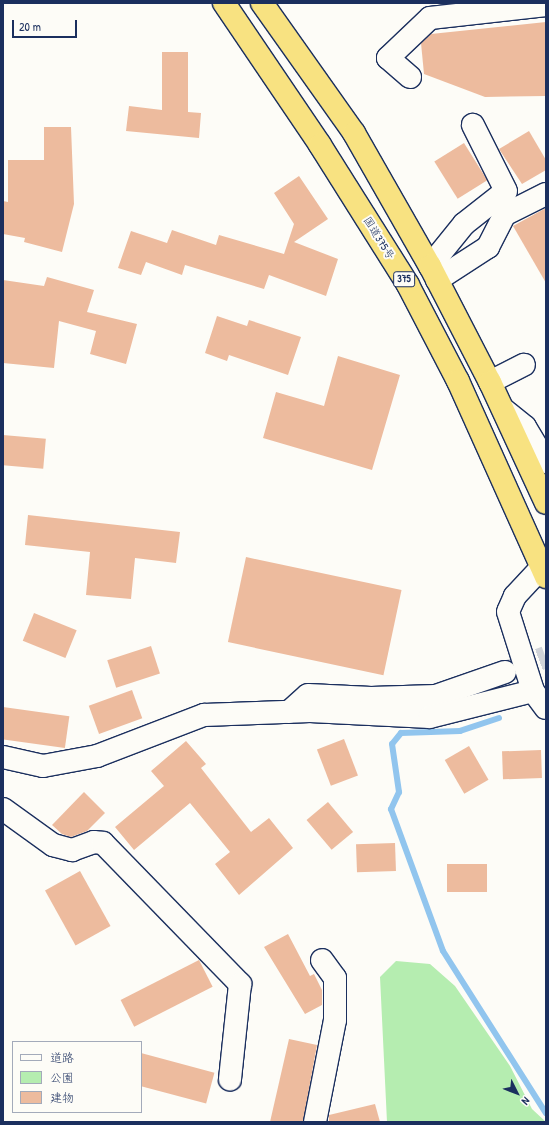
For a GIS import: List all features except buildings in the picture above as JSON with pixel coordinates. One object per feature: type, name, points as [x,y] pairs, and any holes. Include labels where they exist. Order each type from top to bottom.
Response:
[{"type":"highway","name":"国道375号","points":[[224,3],[320,144],[408,285],[458,381],[544,572]]},
{"type":"highway","name":"375","points":[[262,3],[354,133],[433,273],[490,382],[546,503]]},
{"type":"street","points":[[410,77],[388,58],[430,18],[493,6],[546,5]]},
{"type":"street","points":[[433,273],[464,224],[506,192],[473,125]]},
{"type":"street","points":[[433,273],[488,247],[504,215],[546,194]]},
{"type":"street","points":[[490,382],[524,365]]},
{"type":"street","points":[[503,409],[525,427],[543,451]]},
{"type":"street","points":[[544,572],[515,596],[508,612],[533,691],[546,708]]},
{"type":"street","points":[[289,712],[308,694],[371,698],[436,696],[505,672]]},
{"type":"street","points":[[3,757],[43,766],[97,756],[204,715],[289,712],[430,716],[533,691]]},
{"type":"street","points":[[3,809],[53,846],[72,850],[94,842],[103,843],[240,984],[230,1080]]},
{"type":"street","points":[[315,1122],[335,1020],[335,978],[322,960]]},
{"type":"green space","points":[[396,961],[430,964],[455,986],[510,1066],[532,1109],[546,1122],[387,1122],[380,977]]},
{"type":"waterway","points":[[499,718],[460,731],[401,733],[392,744],[399,792],[391,809],[443,951],[546,1113]]},
{"type":"tunnel","points":[[508,671],[546,657]]}]
